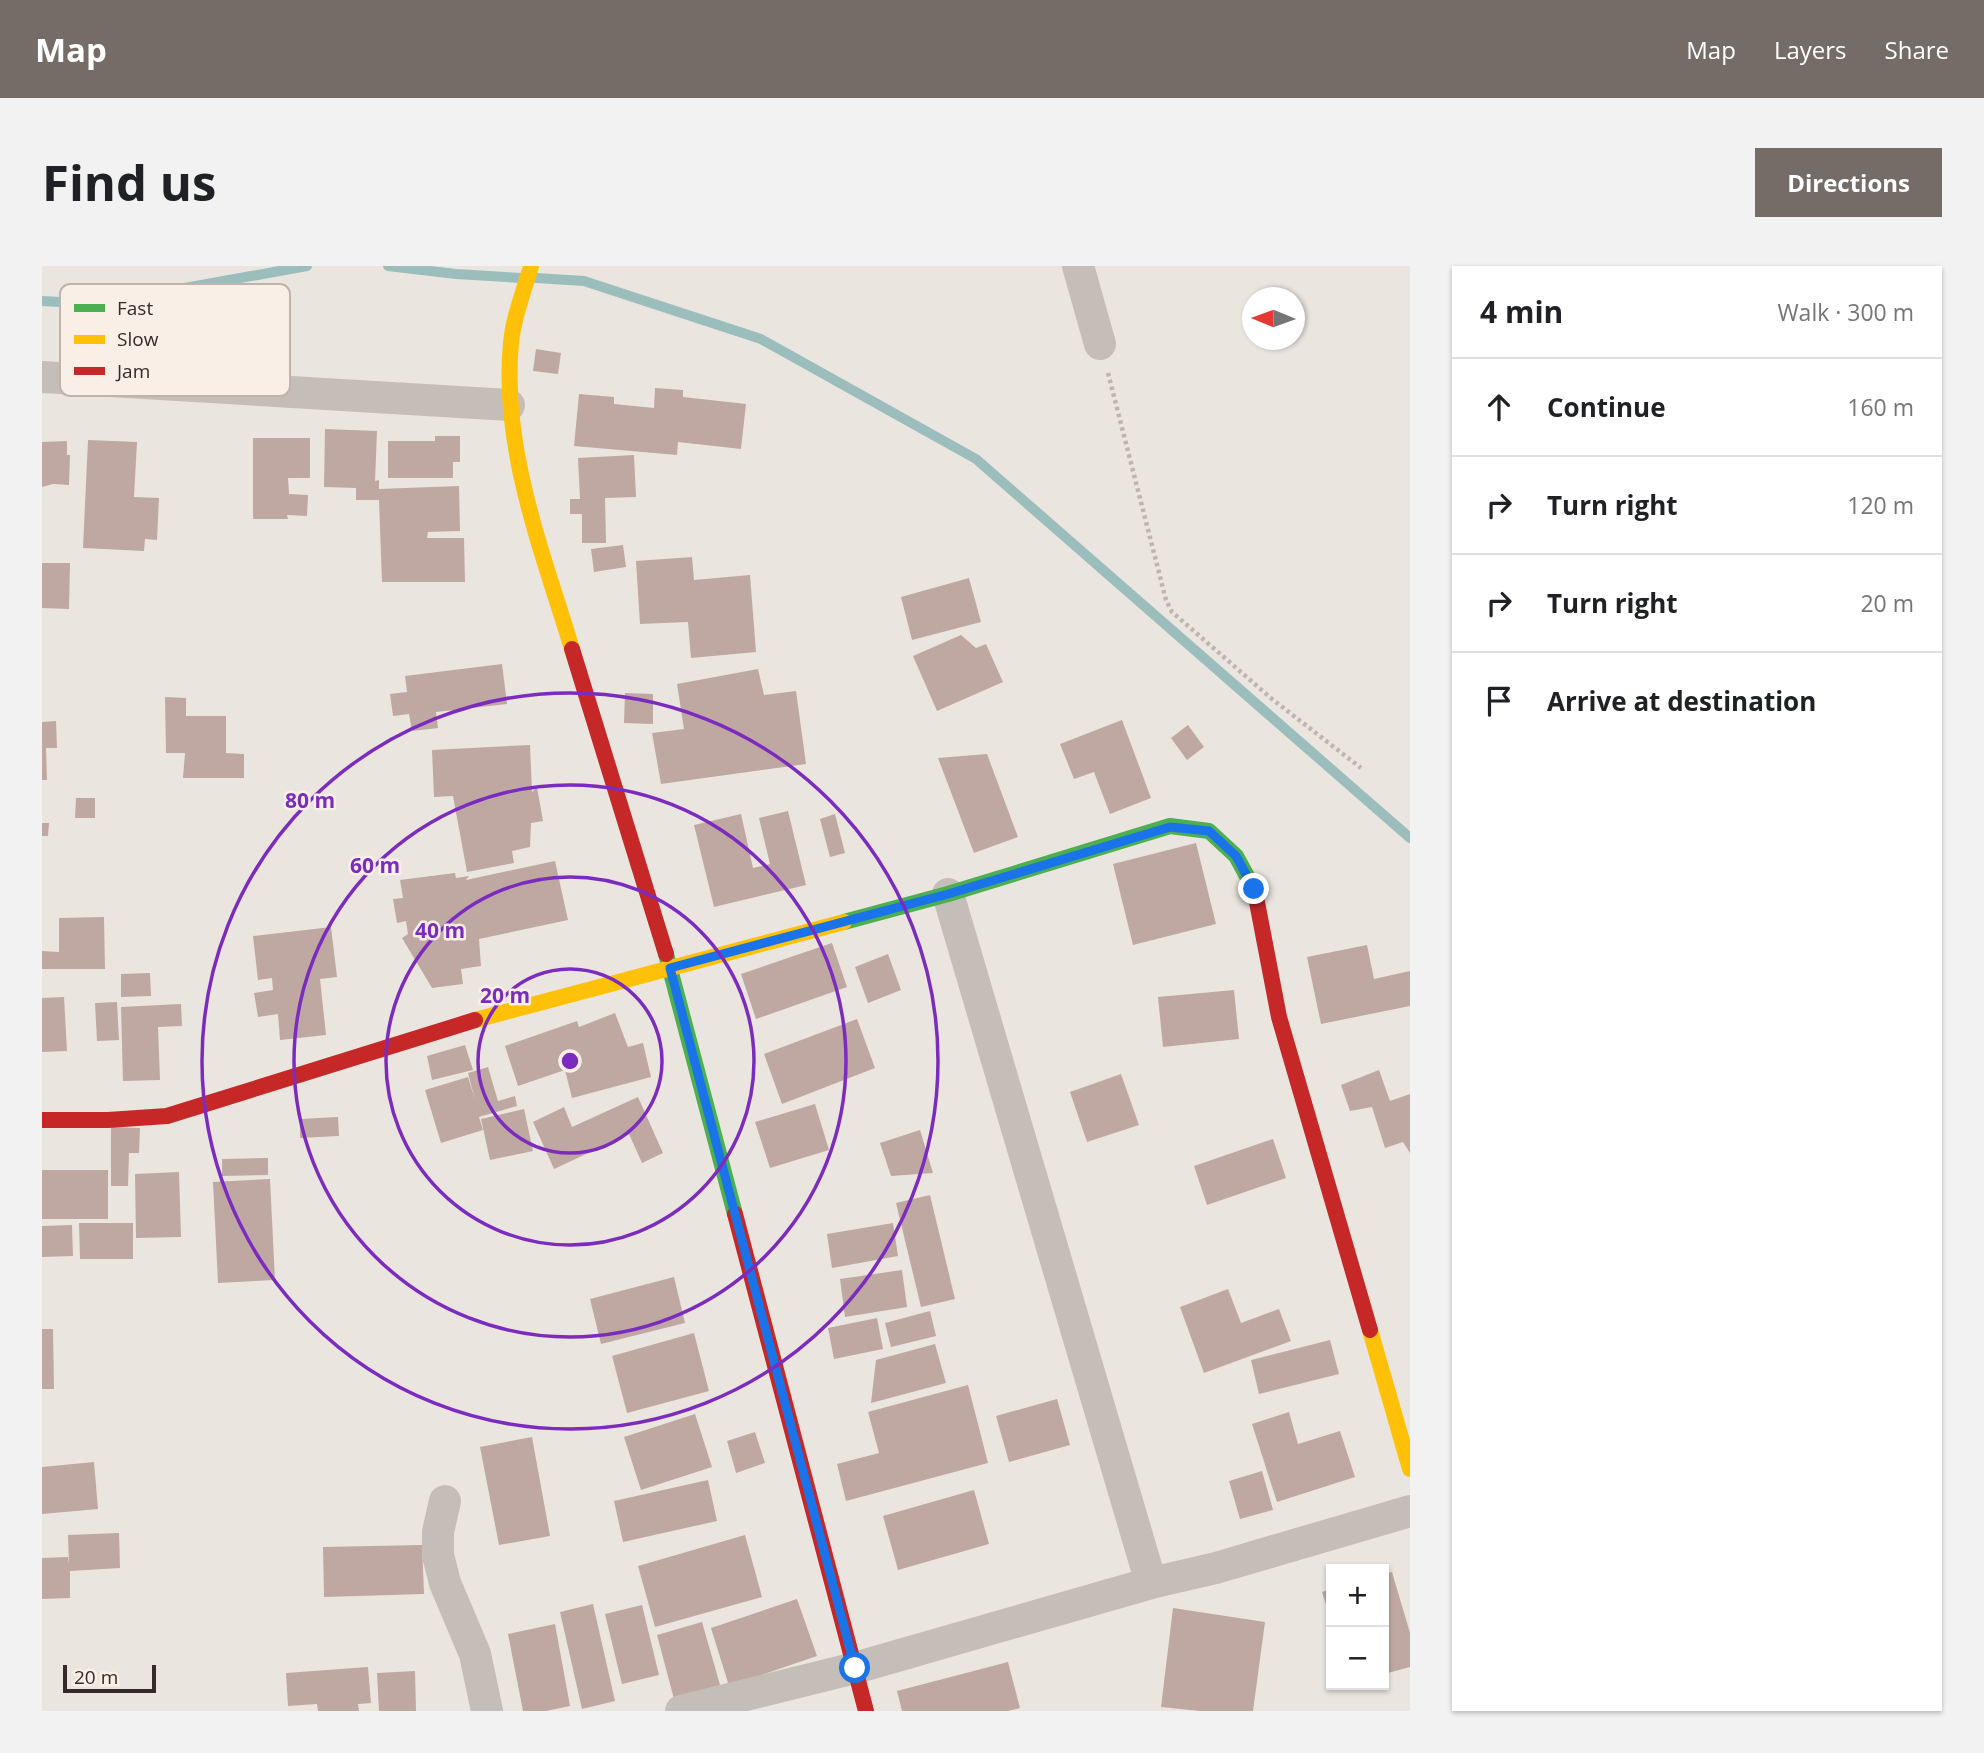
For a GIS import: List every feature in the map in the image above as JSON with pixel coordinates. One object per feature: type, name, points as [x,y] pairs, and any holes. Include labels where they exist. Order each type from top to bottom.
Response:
[{"type":"street","points":[[531,266],[511,341],[509,405],[525,496],[670,968],[866,1711]]},
{"type":"street","points":[[1078,266],[1100,344]]},
{"type":"street","points":[[42,377],[60,378]]},
{"type":"street","points":[[290,392],[509,405]]},
{"type":"street","points":[[42,1120],[108,1120],[167,1116],[482,1018],[948,894],[1170,827],[1209,831],[1236,856],[1254,889],[1279,1017],[1410,1469]]},
{"type":"street","points":[[948,894],[1151,1583]]},
{"type":"street","points":[[445,1501],[438,1532],[438,1555],[445,1583],[475,1654],[487,1711]]},
{"type":"street","points":[[681,1711],[855,1668],[1410,1511]]},
{"type":"path","points":[[1100,344],[1166,600],[1172,612],[1272,699],[1361,768]]},
{"type":"building","points":[[536,349],[561,353],[558,374],[533,371]]},
{"type":"building","points":[[655,388],[683,390],[683,397],[746,404],[741,449],[678,442],[677,455],[574,446],[579,394],[614,397],[614,404],[654,408]]},
{"type":"building","points":[[325,429],[377,431],[375,481],[379,480],[379,489],[459,486],[460,531],[428,532],[427,538],[464,538],[465,582],[382,582],[379,500],[356,500],[356,488],[324,487]]},
{"type":"building","points":[[435,436],[460,436],[460,462],[453,462],[453,478],[388,478],[388,441],[435,441]]},
{"type":"building","points":[[253,438],[310,438],[310,478],[288,478],[289,494],[308,495],[307,516],[287,515],[288,519],[253,519]]},
{"type":"building","points":[[88,440],[137,442],[134,497],[159,498],[157,540],[145,539],[144,551],[83,548]]},
{"type":"building","points":[[67,441],[67,455],[70,455],[69,485],[53,484],[42,487],[42,442]]},
{"type":"building","points":[[634,455],[636,497],[605,498],[606,543],[582,543],[582,514],[570,514],[570,499],[580,499],[578,458]]},
{"type":"building","points":[[623,545],[626,567],[594,572],[591,549]]},
{"type":"building","points":[[692,557],[694,580],[750,575],[756,652],[691,658],[688,622],[640,624],[636,561]]},
{"type":"building","points":[[42,563],[70,563],[69,609],[42,608]]},
{"type":"building","points":[[969,578],[981,622],[912,640],[901,597]]},
{"type":"building","points":[[961,635],[976,648],[986,644],[1003,682],[937,711],[913,656]]},
{"type":"building","points":[[502,664],[507,704],[436,712],[438,728],[412,731],[409,714],[393,716],[390,694],[407,692],[405,676]]},
{"type":"building","points":[[758,669],[764,695],[796,691],[806,764],[661,784],[652,733],[684,729],[677,684]]},
{"type":"building","points":[[625,693],[653,694],[653,724],[624,723]]},
{"type":"building","points":[[165,697],[186,698],[186,716],[226,716],[226,753],[244,754],[244,778],[183,778],[185,753],[166,753]]},
{"type":"building","points":[[1122,720],[1151,798],[1110,814],[1094,772],[1074,779],[1060,744]]},
{"type":"building","points":[[56,721],[57,748],[46,748],[47,780],[42,780],[42,722]]},
{"type":"building","points":[[1188,725],[1204,747],[1187,760],[1171,738]]},
{"type":"building","points":[[530,745],[532,792],[537,787],[543,821],[531,823],[530,847],[512,851],[514,863],[467,872],[453,796],[434,797],[432,750]]},
{"type":"building","points":[[987,754],[1018,837],[974,853],[938,758]]},
{"type":"building","points":[[76,798],[95,798],[95,818],[75,818]]},
{"type":"building","points":[[788,811],[806,885],[714,907],[694,825],[741,814],[753,868],[770,864],[759,818]]},
{"type":"building","points":[[835,814],[845,853],[830,857],[820,819]]},
{"type":"building","points":[[42,823],[49,823],[48,836],[42,836]]},
{"type":"building","points":[[1196,843],[1216,924],[1133,945],[1113,864]]},
{"type":"building","points":[[555,861],[568,920],[479,939],[481,966],[461,969],[463,984],[432,988],[402,938],[408,934],[406,921],[397,923],[393,899],[403,898],[400,880],[455,873],[456,878],[469,876],[466,880]]},
{"type":"building","points":[[104,917],[105,969],[42,969],[42,951],[59,952],[59,918]]},
{"type":"building","points":[[331,927],[337,977],[320,979],[326,1035],[280,1040],[278,1014],[258,1017],[254,993],[273,990],[272,978],[258,980],[253,936]]},
{"type":"building","points":[[832,943],[847,987],[756,1019],[741,974]]},
{"type":"building","points":[[1367,945],[1374,979],[1410,971],[1410,1006],[1321,1024],[1307,957]]},
{"type":"building","points":[[888,954],[901,990],[868,1003],[855,967]]},
{"type":"building","points":[[150,973],[151,996],[121,997],[121,974]]},
{"type":"building","points":[[1234,990],[1239,1039],[1163,1047],[1158,997]]},
{"type":"building","points":[[64,997],[67,1051],[42,1052],[42,998]]},
{"type":"building","points":[[117,1002],[119,1040],[97,1041],[95,1003]]},
{"type":"building","points":[[181,1004],[182,1026],[158,1027],[160,1080],[123,1081],[121,1007]]},
{"type":"building","points":[[615,1013],[628,1047],[643,1043],[651,1077],[572,1098],[565,1070],[518,1086],[505,1046],[577,1021],[579,1027]]},
{"type":"building","points":[[857,1019],[875,1068],[782,1104],[764,1054]]},
{"type":"building","points":[[465,1045],[473,1070],[432,1080],[427,1056]]},
{"type":"building","points":[[488,1067],[498,1101],[515,1096],[517,1106],[479,1117],[483,1130],[441,1143],[425,1090],[468,1077],[475,1100],[468,1073]]},
{"type":"building","points":[[1379,1070],[1390,1101],[1410,1094],[1410,1153],[1403,1142],[1385,1148],[1372,1107],[1350,1111],[1341,1085]]},
{"type":"building","points":[[1121,1074],[1139,1125],[1087,1142],[1070,1092]]},
{"type":"building","points":[[638,1097],[663,1153],[642,1163],[629,1134],[554,1169],[533,1122],[564,1107],[572,1127]]},
{"type":"building","points":[[815,1104],[829,1150],[770,1168],[755,1122]]},
{"type":"building","points":[[524,1109],[533,1151],[490,1160],[481,1119]]},
{"type":"building","points":[[338,1117],[339,1136],[300,1138],[300,1119]]},
{"type":"building","points":[[111,1127],[140,1128],[139,1153],[129,1153],[128,1186],[111,1186]]},
{"type":"building","points":[[920,1130],[933,1173],[891,1176],[880,1143]]},
{"type":"building","points":[[1273,1139],[1286,1178],[1207,1205],[1194,1166]]},
{"type":"building","points":[[268,1158],[268,1175],[222,1176],[222,1159]]},
{"type":"building","points":[[42,1170],[108,1170],[108,1219],[42,1219]]},
{"type":"building","points":[[179,1172],[181,1237],[136,1238],[135,1174]]},
{"type":"building","points":[[270,1179],[275,1280],[218,1283],[213,1182]]},
{"type":"building","points":[[930,1195],[955,1299],[921,1307],[896,1203]]},
{"type":"building","points":[[79,1223],[133,1223],[133,1259],[80,1259]]},
{"type":"building","points":[[893,1223],[898,1256],[832,1268],[827,1234]]},
{"type":"building","points":[[72,1225],[73,1256],[42,1257],[42,1226]]},
{"type":"building","points":[[902,1270],[907,1307],[845,1317],[840,1279]]},
{"type":"building","points":[[674,1277],[685,1323],[601,1344],[590,1299]]},
{"type":"building","points":[[1228,1289],[1241,1323],[1279,1309],[1291,1341],[1204,1373],[1180,1307]]},
{"type":"building","points":[[930,1311],[936,1336],[891,1347],[885,1323]]},
{"type":"building","points":[[877,1318],[883,1349],[834,1359],[828,1328]]},
{"type":"building","points":[[42,1329],[53,1329],[54,1389],[42,1389]]},
{"type":"building","points":[[694,1333],[709,1391],[627,1413],[612,1356]]},
{"type":"building","points":[[1330,1340],[1339,1374],[1259,1394],[1251,1360]]},
{"type":"building","points":[[935,1344],[946,1383],[871,1403],[876,1360]]},
{"type":"building","points":[[968,1385],[988,1463],[846,1501],[837,1464],[879,1453],[868,1412]]},
{"type":"building","points":[[1057,1399],[1070,1445],[1009,1462],[996,1416]]},
{"type":"building","points":[[1289,1412],[1298,1444],[1340,1431],[1355,1477],[1277,1502],[1252,1424]]},
{"type":"building","points":[[695,1414],[712,1467],[641,1490],[624,1437]]},
{"type":"building","points":[[755,1432],[765,1463],[736,1473],[727,1441]]},
{"type":"building","points":[[532,1437],[550,1536],[499,1545],[480,1447]]},
{"type":"building","points":[[94,1462],[98,1509],[42,1514],[42,1467]]},
{"type":"building","points":[[1262,1471],[1273,1510],[1240,1519],[1229,1481]]},
{"type":"building","points":[[708,1480],[717,1521],[623,1542],[614,1501]]},
{"type":"building","points":[[974,1490],[989,1544],[898,1570],[883,1516]]},
{"type":"building","points":[[119,1533],[120,1568],[70,1571],[70,1598],[42,1599],[42,1558],[68,1557],[69,1564],[68,1535]]},
{"type":"building","points":[[745,1535],[762,1597],[655,1627],[638,1566]]},
{"type":"building","points":[[422,1545],[424,1594],[324,1597],[323,1547]]},
{"type":"building","points":[[1392,1572],[1410,1633],[1410,1667],[1389,1673],[1389,1627],[1389,1573]]},
{"type":"building","points":[[797,1599],[817,1656],[729,1686],[711,1628]]},
{"type":"building","points":[[593,1604],[615,1701],[582,1709],[560,1612]]},
{"type":"building","points":[[642,1605],[659,1675],[622,1684],[605,1614]]},
{"type":"building","points":[[1173,1608],[1265,1622],[1253,1711],[1200,1711],[1161,1707]]},
{"type":"building","points":[[702,1622],[720,1685],[674,1699],[657,1635]]},
{"type":"building","points":[[555,1624],[570,1706],[546,1711],[523,1711],[508,1634]]},
{"type":"building","points":[[1008,1662],[1020,1708],[1008,1711],[902,1711],[897,1691]]},
{"type":"building","points":[[368,1667],[371,1703],[358,1704],[359,1711],[318,1711],[317,1704],[288,1706],[286,1673]]},
{"type":"building","points":[[415,1671],[416,1711],[379,1711],[377,1673]]},
{"type":"waterway","points":[[207,284],[307,266]]},
{"type":"waterway","points":[[388,266],[521,278]]},
{"type":"waterway","points":[[536,278],[584,281],[761,339],[976,459],[1410,838]]},
{"type":"waterway","points":[[42,301],[60,302]]},
{"type":"traffic: fast","points":[[844,922],[948,894],[1170,826],[1209,831],[1236,856],[1256,897]]},
{"type":"traffic: fast","points":[[666,954],[735,1214]]},
{"type":"traffic: slow","points":[[531,266],[512,334],[512,421],[526,498],[572,649]]},
{"type":"traffic: slow","points":[[475,1020],[844,922]]},
{"type":"traffic: slow","points":[[1370,1330],[1410,1469]]},
{"type":"traffic: jam","points":[[572,649],[666,954]]},
{"type":"traffic: jam","points":[[1256,897],[1279,1017],[1370,1330]]},
{"type":"traffic: jam","points":[[42,1120],[108,1120],[167,1116],[475,1020]]},
{"type":"traffic: jam","points":[[735,1214],[866,1711]]},
{"type":"route","points":[[855,1668],[670,968],[948,894],[1170,827],[1209,831],[1236,856],[1254,889]]}]
